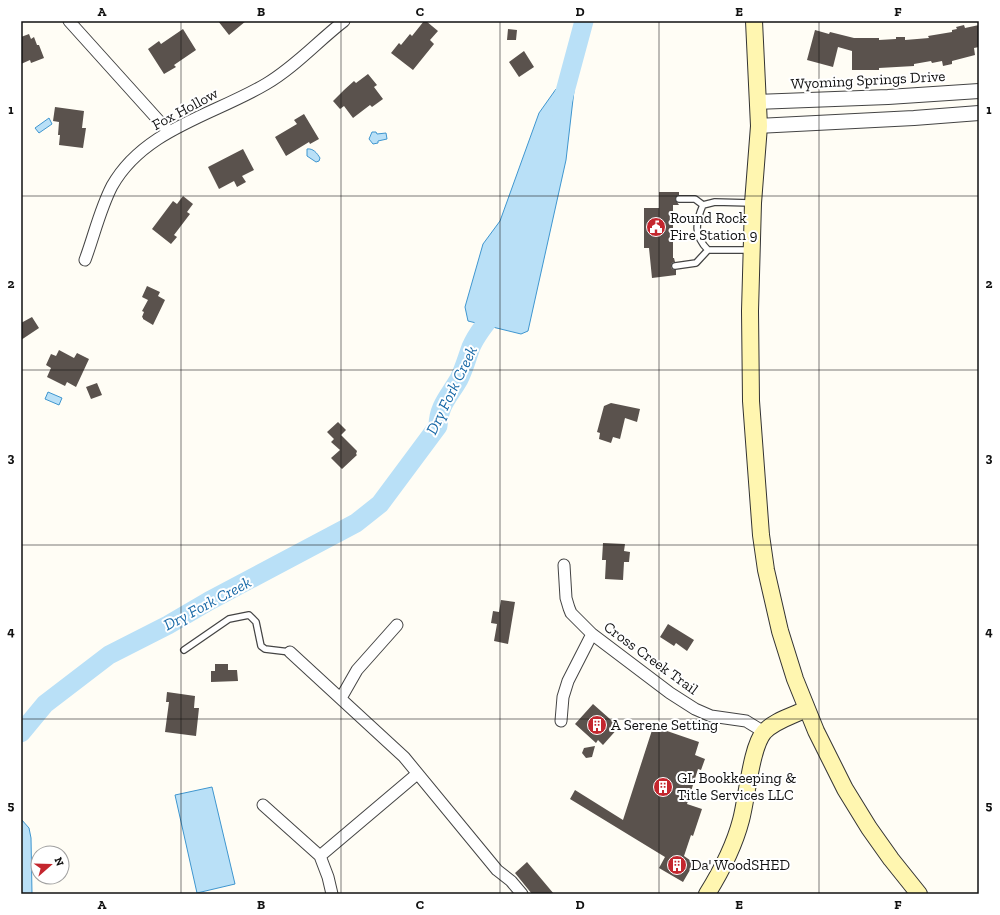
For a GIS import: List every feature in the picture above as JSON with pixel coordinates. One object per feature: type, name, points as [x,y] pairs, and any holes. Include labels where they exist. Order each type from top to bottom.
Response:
[{"type":"main road","points":[[754,21],[759,126],[753,202],[750,311],[751,400],[761,535],[766,570],[780,631],[806,709],[845,789],[869,828],[919,894]]},
{"type":"main road","points":[[707,894],[720,873],[736,839],[742,818],[754,756],[764,732],[774,724],[806,709]]},
{"type":"street","points":[[70,21],[169,132]]},
{"type":"street","name":"Fox Hollow","points":[[85,260],[112,186],[134,158],[169,132],[184,123],[247,95],[268,83],[344,21]]},
{"type":"street","name":"Wyoming Springs Drive","points":[[758,102],[888,98],[979,91]]},
{"type":"street","points":[[759,126],[979,113]]},
{"type":"street","name":"Cross Creek Trail","points":[[564,565],[566,598],[569,608],[592,634],[695,710],[711,716],[746,721],[764,732]]},
{"type":"street","points":[[341,698],[357,670],[397,625]]},
{"type":"street","points":[[560,721],[563,697],[568,681],[592,634]]},
{"type":"street","points":[[290,652],[404,757],[497,870],[511,881],[522,894]]},
{"type":"street","points":[[320,856],[417,774]]},
{"type":"street","points":[[263,805],[320,856],[328,877],[332,894]]},
{"type":"lane","points":[[679,199],[695,199],[703,205]]},
{"type":"lane","points":[[703,205],[715,202],[753,202]]},
{"type":"lane","points":[[703,205],[698,216],[696,230],[701,244],[708,250],[752,250]]},
{"type":"lane","points":[[675,266],[696,263],[708,250]]},
{"type":"lane","points":[[184,650],[229,619],[249,615],[256,622],[261,646],[265,649],[290,652]]},
{"type":"water","points":[[575,82],[566,160],[528,331],[521,334],[468,321],[465,307],[483,244],[500,221],[539,113],[556,89]]},
{"type":"water","points":[[49,118],[52,124],[39,133],[35,128]]},
{"type":"water","points":[[372,132],[376,132],[377,134],[386,133],[387,139],[373,144],[369,139]]},
{"type":"water","points":[[307,149],[311,149],[316,153],[320,158],[319,161],[316,162],[307,156]]},
{"type":"water","points":[[48,392],[62,398],[59,405],[45,399]]},
{"type":"water","points":[[212,787],[235,884],[197,893],[175,795]]},
{"type":"water","points":[[21,819],[29,828],[31,838],[30,885],[32,885],[32,894],[21,894]]},
{"type":"building","points":[[218,21],[246,21],[229,35]]},
{"type":"building","points":[[424,21],[438,31],[430,40],[434,44],[413,70],[391,53],[399,43],[401,45],[410,34],[412,36]]},
{"type":"building","points":[[964,25],[965,28],[979,25],[979,47],[974,48],[975,55],[952,61],[952,64],[943,66],[942,61],[932,63],[931,61],[914,64],[914,66],[879,68],[879,70],[852,70],[852,51],[838,47],[833,67],[807,60],[815,30],[854,38],[879,38],[879,40],[905,37],[905,40],[929,38],[928,36],[952,32],[952,30],[957,29],[956,27]]},
{"type":"building","points":[[183,29],[196,50],[174,65],[176,67],[164,74],[148,49],[159,41],[161,44]]},
{"type":"building","points":[[508,29],[517,30],[516,40],[507,40]]},
{"type":"building","points":[[29,34],[31,39],[34,37],[37,45],[39,45],[44,58],[31,63],[30,60],[21,64],[21,37]]},
{"type":"building","points":[[524,51],[534,67],[519,77],[509,62]]},
{"type":"building","points":[[368,74],[377,85],[374,87],[383,99],[372,107],[370,105],[353,118],[344,106],[340,109],[333,101],[354,81],[356,83]]},
{"type":"building","points":[[55,107],[84,111],[82,128],[86,128],[83,148],[59,145],[59,122],[53,121]]},
{"type":"building","points":[[304,114],[319,139],[310,144],[309,142],[286,156],[275,137],[297,124],[294,120]]},
{"type":"building","points":[[243,149],[254,170],[242,176],[246,182],[237,187],[234,181],[219,189],[208,167]]},
{"type":"building","points":[[659,192],[679,192],[679,195],[675,199],[679,205],[673,205],[673,258],[675,262],[672,263],[671,266],[672,269],[676,270],[676,275],[652,278],[649,248],[644,248],[644,208],[659,208]]},
{"type":"building","points":[[183,196],[193,204],[187,212],[190,214],[174,235],[177,237],[171,244],[152,229],[173,201],[177,204]]},
{"type":"building","points":[[147,286],[160,292],[158,296],[165,300],[153,325],[142,317],[144,312],[142,311],[148,300],[142,297]]},
{"type":"building","points":[[32,317],[39,328],[21,340],[21,323]]},
{"type":"building","points":[[59,350],[74,358],[77,353],[89,359],[76,387],[67,382],[65,386],[47,377],[51,368],[46,365],[51,354],[56,356]]},
{"type":"building","points":[[97,383],[102,395],[91,399],[86,387]]},
{"type":"building","points":[[611,403],[640,409],[637,422],[625,418],[620,439],[613,437],[611,443],[599,439],[600,433],[597,432],[604,406]]},
{"type":"building","points":[[338,422],[346,430],[341,435],[357,451],[357,455],[342,469],[331,458],[340,450],[331,442],[334,439],[327,432]]},
{"type":"building","points":[[603,543],[625,544],[624,551],[630,552],[629,562],[624,562],[623,580],[605,579],[606,560],[602,560]]},
{"type":"building","points":[[501,600],[515,602],[508,644],[494,641],[497,624],[491,623],[493,611],[499,612]]},
{"type":"building","points":[[668,624],[694,640],[687,651],[676,643],[674,646],[660,637]]},
{"type":"building","points":[[215,664],[228,664],[228,670],[237,670],[238,681],[211,682],[211,671],[215,671]]},
{"type":"building","points":[[167,692],[195,696],[194,708],[199,708],[196,736],[165,732],[169,702],[166,702]]},
{"type":"building","name":"A Serene Setting","points":[[593,704],[619,727],[603,745],[598,740],[596,743],[575,724]]},
{"type":"building","name":"GL Bookkeeping & Title Services LLC","points":[[654,724],[667,729],[667,731],[699,742],[695,755],[705,759],[701,770],[698,769],[687,804],[702,809],[693,836],[691,835],[684,856],[694,863],[683,882],[659,868],[665,857],[570,799],[575,790],[623,820]]},
{"type":"building","points":[[595,746],[592,757],[586,758],[582,753],[584,748]]},
{"type":"building","points":[[527,862],[554,894],[532,894],[515,873]]},
{"type":"waterway","name":"Dry Fork Creek","points":[[560,110],[584,21]]},
{"type":"waterway","name":"Dry Fork Creek","points":[[21,733],[45,704],[109,655],[168,625],[209,601],[356,523],[380,504],[438,426],[442,407],[459,379],[474,341],[484,325],[501,305]]},
{"type":"place","name":"Round Rock Fire Station 9","points":[[656,227]]},
{"type":"place","name":"A Serene Setting","points":[[597,725]]},
{"type":"place","name":"GL Bookkeeping & Title Services LLC","points":[[663,787]]},
{"type":"place","name":"Da' WoodSHED","points":[[677,865]]}]
